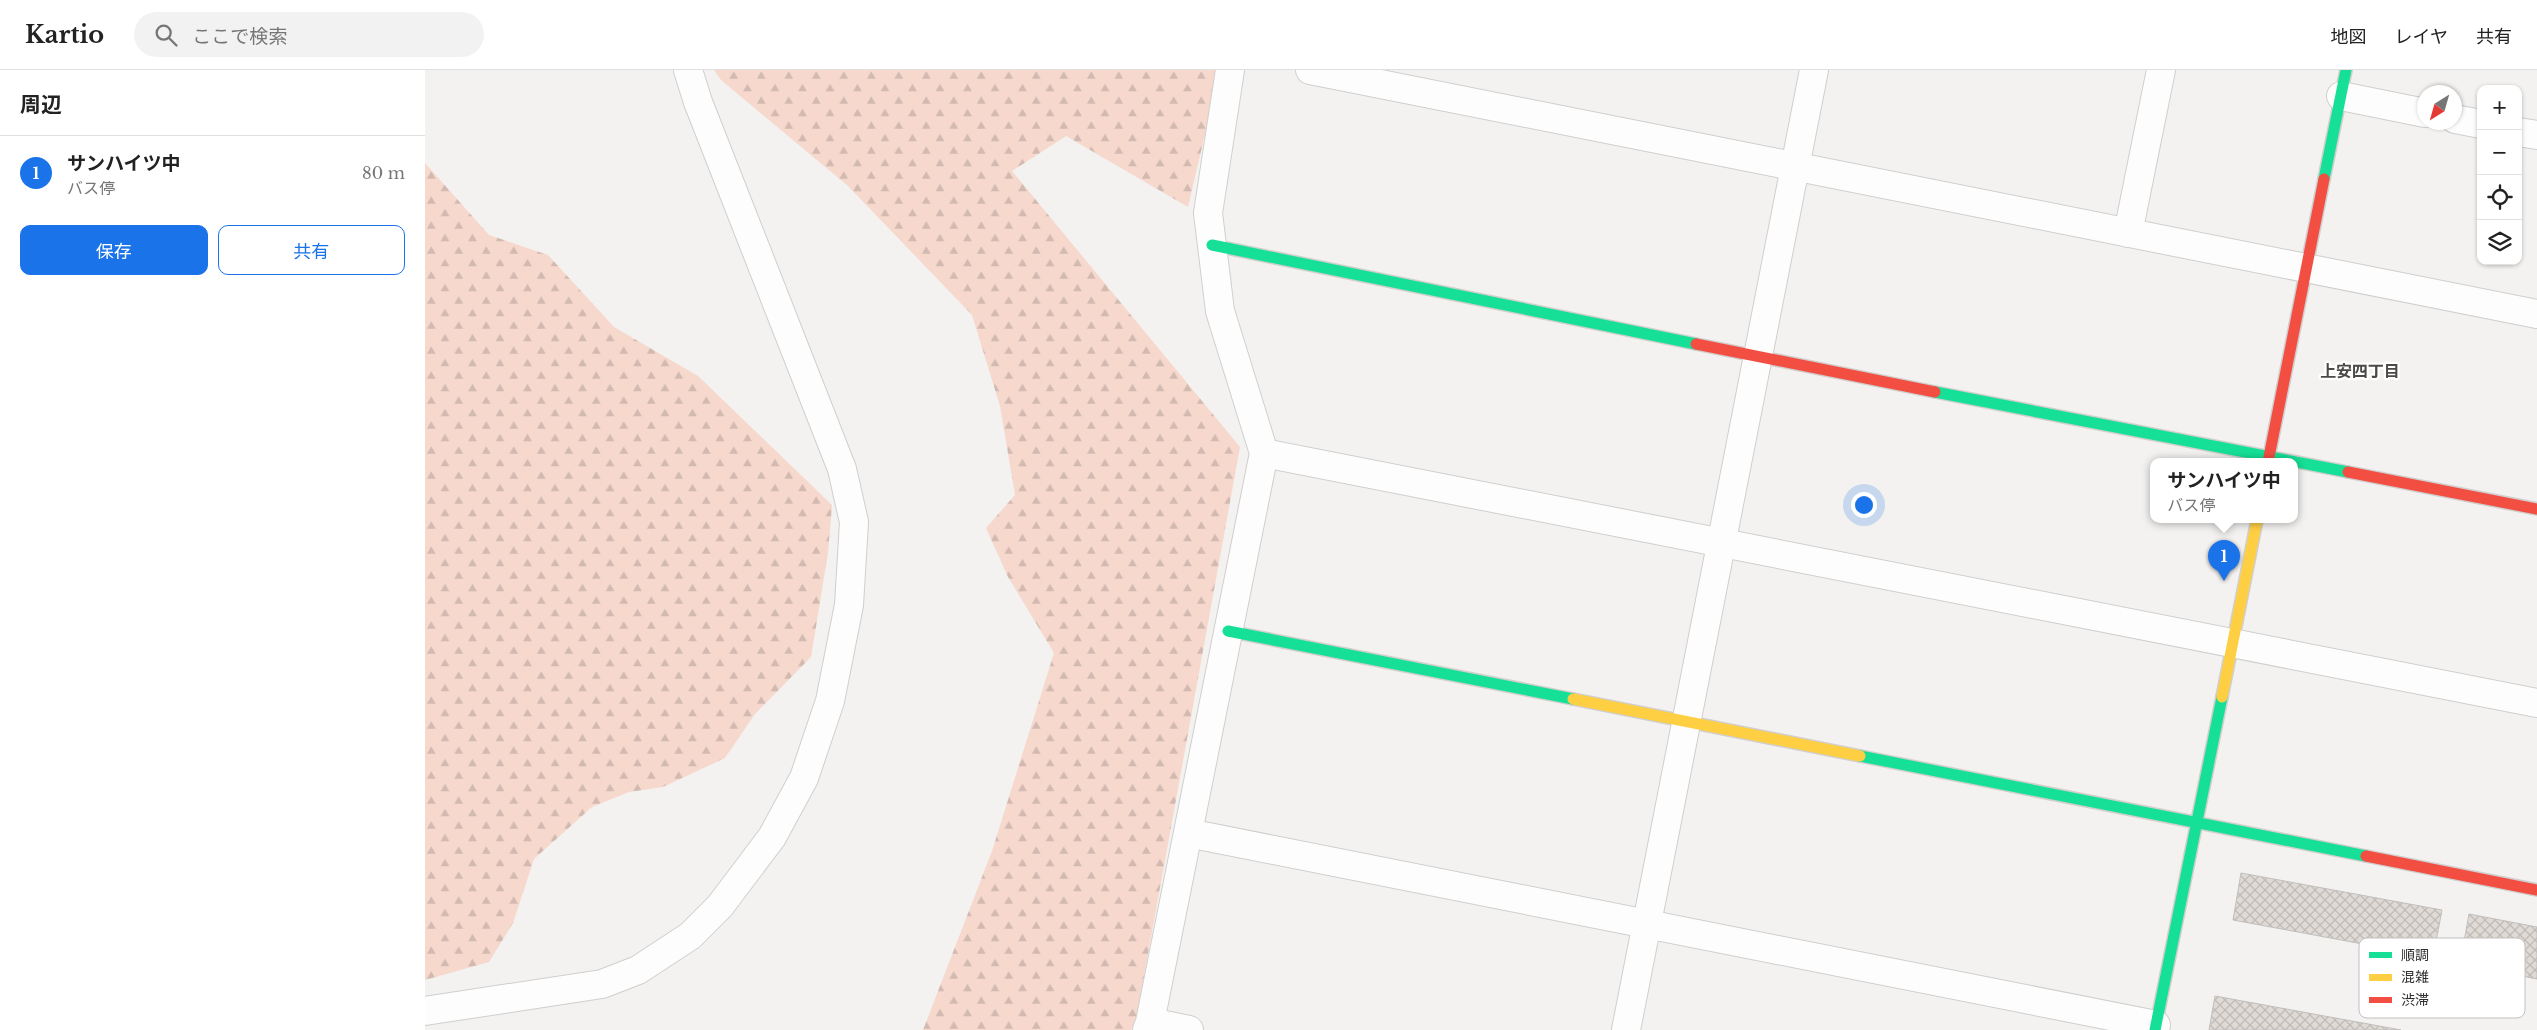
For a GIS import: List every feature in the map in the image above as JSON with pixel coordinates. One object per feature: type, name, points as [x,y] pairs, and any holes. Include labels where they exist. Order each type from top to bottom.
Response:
[{"type":"street","points":[[425,1011],[602,984],[638,970],[690,936],[720,906],[772,837],[804,778],[830,700],[849,605],[854,522],[842,468],[698,102],[689,70]]},
{"type":"street","points":[[1189,1030],[1149,1026],[1264,453],[1220,310],[1208,213],[1230,70]]},
{"type":"street","points":[[1310,70],[2537,314]]},
{"type":"street","points":[[1627,1030],[1814,70]]},
{"type":"street","points":[[2128,233],[2161,70]]},
{"type":"street","points":[[2269,458],[2346,70]]},
{"type":"street","points":[[2341,96],[2417,111]]},
{"type":"street","points":[[2462,120],[2477,123]]},
{"type":"street","points":[[2522,133],[2537,135]]},
{"type":"street","points":[[1212,245],[2264,458]]},
{"type":"street","points":[[1264,453],[2537,703]]},
{"type":"street","points":[[2298,464],[2537,508]]},
{"type":"street","points":[[1188,833],[2155,1027],[2256,523]]},
{"type":"street","points":[[1229,631],[2537,890]]},
{"type":"green space","points":[[714,70],[1220,70],[1188,207],[1066,136],[1012,171],[1240,447],[1136,1020],[1131,1030],[923,1030],[992,851],[1054,653],[1008,577],[986,528],[1015,495],[1000,406],[972,315],[848,186],[721,80]]},
{"type":"green space","points":[[425,163],[489,235],[548,255],[614,327],[698,376],[832,505],[828,553],[811,657],[755,714],[725,758],[663,787],[629,792],[592,807],[534,859],[513,923],[489,962],[425,980]]},
{"type":"building","points":[[2241,873],[2442,910],[2437,938],[2359,938],[2359,943],[2233,920]]},
{"type":"building","points":[[2469,914],[2537,927],[2537,979],[2525,977],[2525,938],[2465,938]]},
{"type":"building","points":[[2215,996],[2401,1030],[2209,1030]]},
{"type":"traffic: fast","points":[[2324,179],[2346,70]]},
{"type":"traffic: fast","points":[[1212,245],[1696,344]]},
{"type":"traffic: fast","points":[[1935,392],[2276,458]]},
{"type":"traffic: fast","points":[[2298,462],[2348,472]]},
{"type":"traffic: fast","points":[[1228,631],[1573,699]]},
{"type":"traffic: fast","points":[[2155,1030],[2222,697]]},
{"type":"traffic: fast","points":[[1860,756],[2366,856]]},
{"type":"traffic: slow","points":[[2222,697],[2256,523]]},
{"type":"traffic: slow","points":[[1573,699],[1860,756]]},
{"type":"traffic: jam","points":[[2269,458],[2324,179]]},
{"type":"traffic: jam","points":[[1696,344],[1935,392]]},
{"type":"traffic: jam","points":[[2348,472],[2537,509]]},
{"type":"traffic: jam","points":[[2366,856],[2537,890]]},
{"type":"place","name":"サンハイツ中","points":[[2224,581]]},
{"type":"district","name":"上安四丁目","points":[[2360,371]]}]
